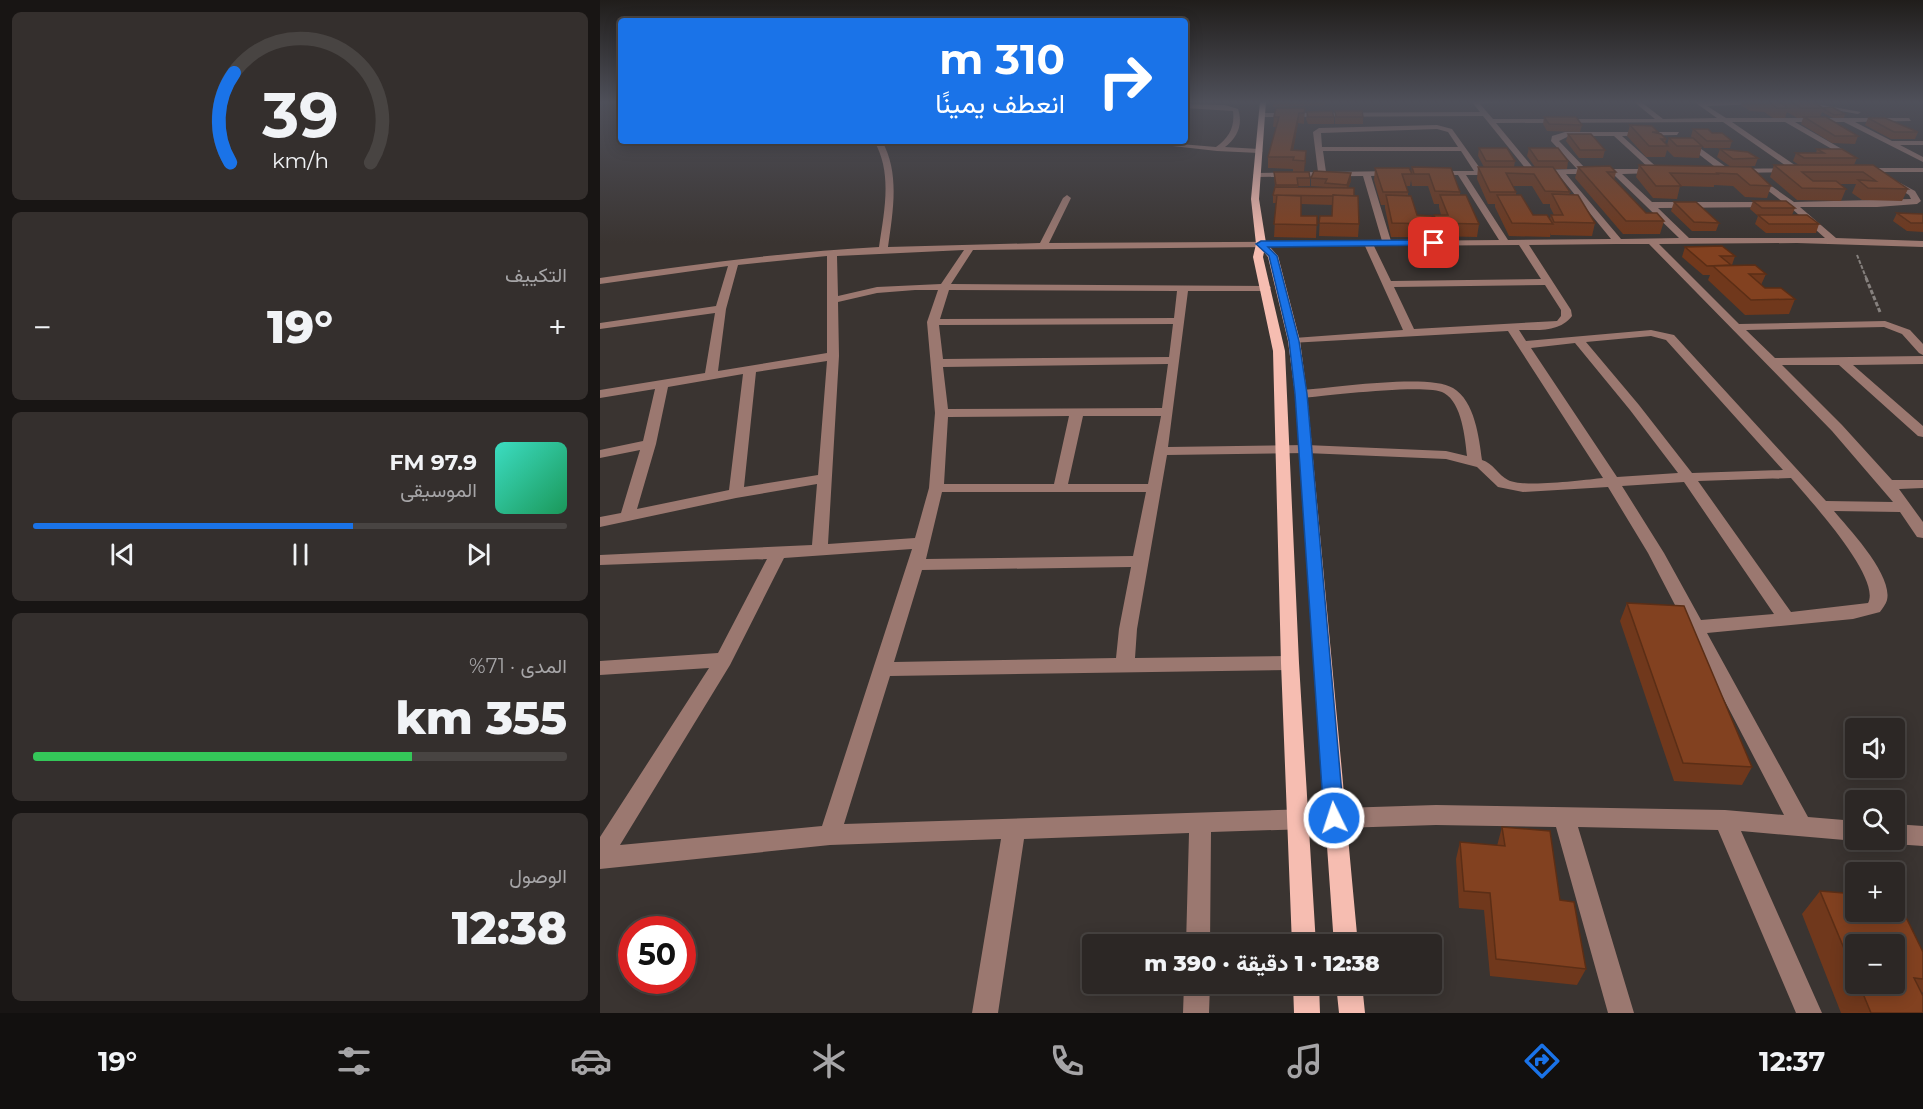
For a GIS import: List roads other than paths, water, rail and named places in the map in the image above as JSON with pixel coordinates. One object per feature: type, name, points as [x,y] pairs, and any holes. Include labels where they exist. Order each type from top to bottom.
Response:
[{"type":"main road","points":[[1259,151],[1256,213],[1261,244],[1258,257],[1279,351],[1290,663],[1303,934]]},
{"type":"main road","points":[[1261,244],[1273,256],[1294,341],[1301,394],[1345,934]]},
{"type":"main road","points":[[1306,994],[1307,1013]]},
{"type":"main road","points":[[1350,994],[1352,1013]]},
{"type":"street","points":[[883,148],[890,185],[883,249]]},
{"type":"street","points":[[1211,148],[1259,151]]},
{"type":"street","points":[[1322,174],[1319,149],[1326,148]]},
{"type":"street","points":[[1513,148],[1533,172]]},
{"type":"street","points":[[1562,148],[1584,172]]},
{"type":"street","points":[[1522,172],[1661,171],[1633,148]]},
{"type":"street","points":[[1697,148],[1726,171]]},
{"type":"street","points":[[1765,148],[1798,170]]},
{"type":"street","points":[[1648,206],[1917,201],[1908,190],[1835,148]]},
{"type":"street","points":[[1899,148],[1923,160]]},
{"type":"street","points":[[1464,149],[1480,173]]},
{"type":"street","points":[[1715,171],[1809,170]]},
{"type":"street","points":[[1853,170],[1923,170]]},
{"type":"street","points":[[1749,171],[1812,220],[1834,242]]},
{"type":"street","points":[[1425,173],[1512,172]]},
{"type":"street","points":[[1560,172],[1620,243]]},
{"type":"street","points":[[1616,172],[1648,206],[1688,242]]},
{"type":"street","points":[[1257,176],[1401,173]]},
{"type":"street","points":[[1460,173],[1505,242]]},
{"type":"street","points":[[1366,174],[1387,243]]},
{"type":"street","points":[[1908,190],[1923,191]]},
{"type":"street","points":[[1043,246],[1067,198]]},
{"type":"street","points":[[600,282],[734,262],[832,252],[970,246],[1505,242],[1923,244]]},
{"type":"street","points":[[1294,341],[1410,332],[1548,326],[1565,320],[1566,310],[1522,242]]},
{"type":"street","points":[[1368,243],[1410,332]]},
{"type":"street","points":[[1653,243],[1774,362],[1888,485],[1923,533]]},
{"type":"street","points":[[830,835],[916,565],[936,488],[942,413],[939,363],[933,322],[945,286],[970,246]]},
{"type":"street","points":[[820,550],[833,356],[832,252]]},
{"type":"street","points":[[711,376],[721,309],[734,262]]},
{"type":"street","points":[[1388,284],[1548,282]]},
{"type":"street","points":[[832,300],[894,288],[945,286],[1266,288]]},
{"type":"street","points":[[1125,665],[1128,628],[1168,412],[1183,288]]},
{"type":"street","points":[[600,340],[604,326],[721,309]]},
{"type":"street","points":[[933,322],[1179,321]]},
{"type":"street","points":[[1737,327],[1842,323],[1885,324],[1905,332],[1923,351]]},
{"type":"street","points":[[1512,328],[1612,481],[1697,627],[1802,826]]},
{"type":"street","points":[[1521,345],[1651,333],[1668,336],[1823,506],[1868,565],[1876,582],[1879,599],[1874,608],[1853,613],[1697,627]]},
{"type":"street","points":[[1578,340],[1610,376],[1688,477],[1787,620]]},
{"type":"street","points":[[600,394],[833,356]]},
{"type":"street","points":[[939,363],[1173,360]]},
{"type":"street","points":[[1774,362],[1923,360]]},
{"type":"street","points":[[1842,361],[1923,433]]},
{"type":"street","points":[[736,494],[750,370]]},
{"type":"street","points":[[628,515],[649,444],[662,384]]},
{"type":"street","points":[[1301,394],[1417,386],[1441,387],[1453,394],[1465,416],[1475,462]]},
{"type":"street","points":[[1060,488],[1077,412]]},
{"type":"street","points":[[942,413],[1168,412]]},
{"type":"street","points":[[600,454],[649,444]]},
{"type":"street","points":[[1161,451],[1306,449],[1439,454],[1475,462],[1488,468],[1500,482],[1515,488],[1555,488],[1612,481],[1688,477],[1795,474]]},
{"type":"street","points":[[600,522],[826,478]]},
{"type":"street","points":[[1888,485],[1923,484]]},
{"type":"street","points":[[936,488],[1155,488]]},
{"type":"street","points":[[1823,506],[1904,507]]},
{"type":"street","points":[[600,560],[778,553],[921,543]]},
{"type":"street","points":[[600,857],[724,660],[778,553]]},
{"type":"street","points":[[916,565],[1142,561]]},
{"type":"street","points":[[600,668],[724,660]]},
{"type":"street","points":[[882,669],[1290,663]]},
{"type":"street","points":[[600,857],[830,835],[1200,824],[1436,814],[1725,820],[1845,830]]},
{"type":"street","points":[[1564,816],[1621,1013]]},
{"type":"street","points":[[1725,820],[1809,1013]]},
{"type":"street","points":[[1198,934],[1200,824]]},
{"type":"street","points":[[985,1013],[1014,829]]},
{"type":"street","points":[[1905,835],[1923,836]]},
{"type":"street","points":[[1196,1013],[1197,994]]}]
